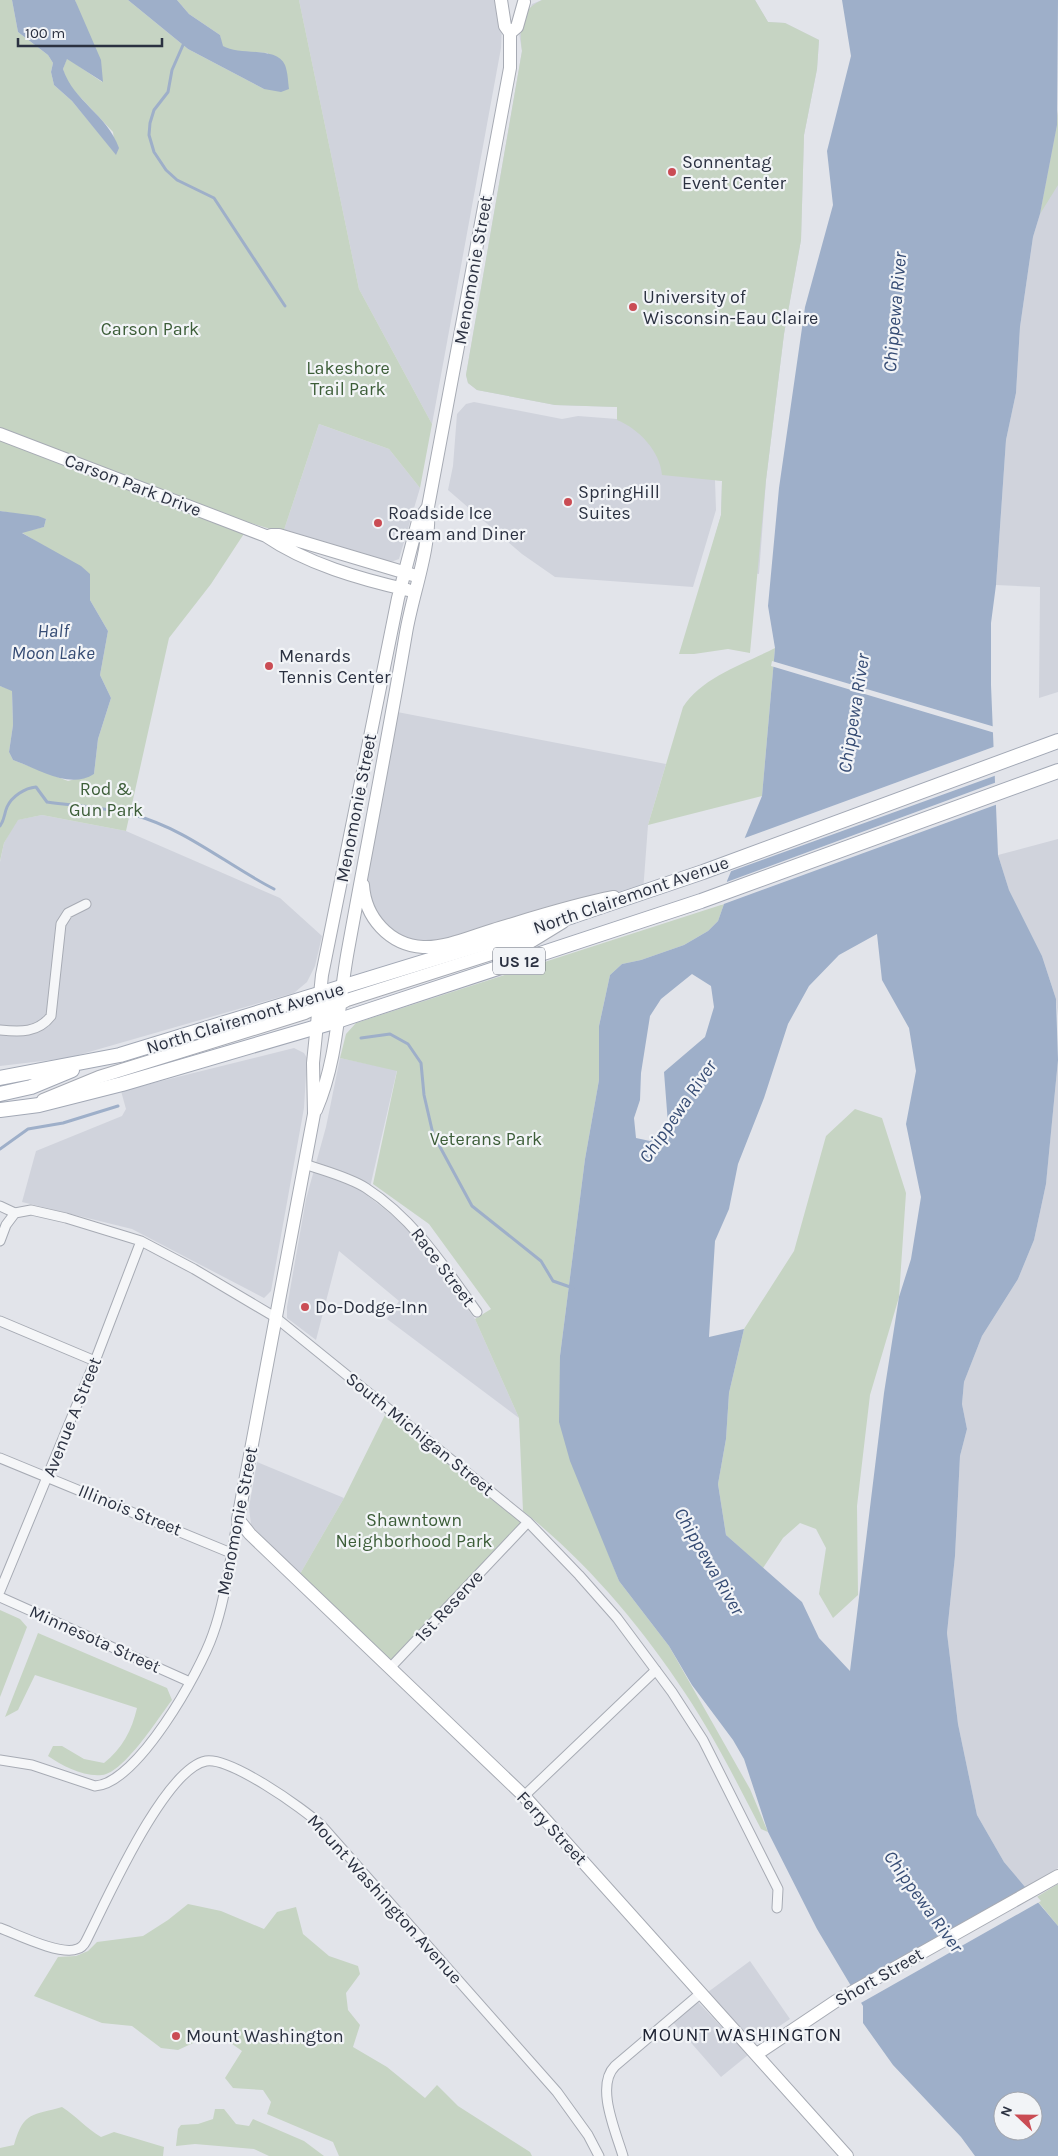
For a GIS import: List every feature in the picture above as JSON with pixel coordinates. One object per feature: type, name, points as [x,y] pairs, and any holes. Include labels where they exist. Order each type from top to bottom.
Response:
[{"type":"main road","name":"Menomonie Street","points":[[238,1519],[314,1114],[313,1063],[322,975],[400,588],[411,574],[429,523],[428,507],[506,87],[510,61],[510,33],[505,26],[501,0]]},
{"type":"main road","points":[[506,0],[526,1]]},
{"type":"main road","name":"Menomonie Street","points":[[510,33],[516,27],[526,1]]},
{"type":"main road","name":"Carson Park Drive","points":[[0,434],[266,536],[276,543],[326,566],[414,592]]},
{"type":"main road","name":"Carson Park Drive","points":[[266,536],[278,535],[411,574]]},
{"type":"main road","name":"Menomonie Street","points":[[314,1114],[327,1083],[341,989],[414,592],[411,574]]},
{"type":"main road","name":"North Clairemont Avenue","points":[[0,1078],[120,1055],[319,1001],[341,989],[573,916],[703,872],[1055,742]]},
{"type":"main road","name":"North Clairemont Avenue","points":[[0,1110],[30,1106],[122,1084],[337,1021],[701,902],[1053,773]]},
{"type":"main road","points":[[362,873],[368,907],[379,926],[402,942],[422,947],[452,943],[575,905],[643,892]]},
{"type":"main road","points":[[316,1027],[329,1011],[339,1004],[532,941],[573,916]]},
{"type":"main road","points":[[30,1106],[78,1084],[288,1019],[319,1001]]},
{"type":"main road","points":[[0,1094],[31,1087],[94,1060]]},
{"type":"main road","name":"Ferry Street","points":[[238,1519],[250,1534],[524,1796],[847,2156]]},
{"type":"main road","name":"Short Street","points":[[756,2054],[836,2001],[1058,1876]]},
{"type":"street","points":[[0,1030],[28,1032],[41,1026],[51,1016],[61,924],[68,913],[86,904]]},
{"type":"street","name":"Race Street","points":[[305,1164],[364,1187],[406,1218],[426,1240],[477,1312]]},
{"type":"street","points":[[0,1206],[15,1213],[6,1225],[0,1241]]},
{"type":"street","name":"South Michigan Street","points":[[15,1213],[31,1210],[59,1216],[141,1242],[194,1269],[275,1317],[528,1522],[580,1575],[617,1618],[656,1670],[703,1740],[724,1778],[778,1889],[777,1908]]},
{"type":"street","name":"Avenue A Street","points":[[0,1591],[95,1361],[141,1242]]},
{"type":"street","points":[[0,1321],[95,1361]]},
{"type":"street","name":"Illinois Street","points":[[0,1458],[231,1552]]},
{"type":"street","name":"Menomonie Street","points":[[0,1760],[19,1761],[77,1781],[103,1786],[119,1777],[134,1764],[168,1718],[190,1682],[213,1635],[238,1519]]},
{"type":"street","name":"1st Reserve","points":[[390,1668],[528,1522]]},
{"type":"street","name":"Minnesota Street","points":[[0,1597],[190,1682]]},
{"type":"street","points":[[524,1796],[656,1670]]},
{"type":"street","name":"Mount Washington Avenue","points":[[0,1928],[67,1951],[79,1949],[86,1941],[132,1849],[176,1784],[200,1763],[207,1761],[222,1763],[279,1794],[321,1825],[539,2071],[570,2108],[599,2156]]},
{"type":"street","points":[[623,2156],[607,2100],[606,2085],[610,2072],[701,1993]]},
{"type":"shaded area","points":[[299,0],[496,0],[502,25],[501,48],[432,424],[359,289]]},
{"type":"shaded area","name":"University of Wisconsin-Eau Claire","points":[[542,0],[755,0],[768,22],[785,23],[819,40],[817,69],[804,135],[801,240],[784,334],[766,480],[759,574],[707,565],[721,515],[722,481],[715,480],[716,510],[693,587],[555,577],[522,554],[448,490],[453,466],[457,414],[466,404],[474,402],[562,419],[578,416],[617,419],[617,407],[555,405],[477,390],[468,383],[466,375],[522,51],[519,33],[532,4]]},
{"type":"shaded area","points":[[1058,110],[1058,692],[1039,698],[1040,587],[996,585],[1006,440],[1016,393],[1020,327],[1033,237],[1040,214]]},
{"type":"shaded area","points":[[319,424],[389,449],[420,488],[399,559],[388,563],[283,533]]},
{"type":"shaded area","points":[[392,711],[666,764],[648,825],[643,892],[440,946],[393,938],[363,889]]},
{"type":"shaded area","points":[[42,815],[126,831],[280,898],[322,936],[315,966],[307,982],[294,993],[68,1058],[0,1066],[0,862],[4,843],[17,820]]},
{"type":"shaded area","points":[[1058,839],[1058,1016],[1056,999],[1042,956],[1009,890],[998,855]]},
{"type":"shaded area","points":[[294,1048],[304,1053],[307,1058],[304,1108],[271,1291],[264,1298],[132,1229],[22,1202],[36,1151],[122,1116],[126,1109],[121,1091]]},
{"type":"shaded area","points":[[340,1058],[397,1070],[368,1196],[406,1226],[475,1319],[519,1418],[387,1319],[399,1301],[339,1251],[316,1340],[287,1318],[287,1307],[306,1199],[326,1127]]},
{"type":"shaded area","points":[[1058,1060],[1058,1868],[1026,1888],[1004,1862],[977,1815],[958,1724],[947,1633],[955,1556],[960,1456],[967,1429],[962,1404],[964,1382],[982,1336],[1018,1279],[1034,1240],[1046,1184]]},
{"type":"shaded area","points":[[257,1462],[344,1498],[300,1574],[251,1525],[249,1507]]},
{"type":"shaded area","points":[[750,1961],[790,2019],[763,2037],[757,2038],[747,2035],[708,1992]]},
{"type":"shaded area","points":[[697,2001],[748,2055],[721,2077],[672,2021]]},
{"type":"green space","name":"Carson Park","points":[[0,0],[12,0],[18,32],[48,55],[53,63],[51,72],[54,85],[72,101],[116,154],[113,132],[67,83],[63,69],[67,58],[102,82],[75,0],[128,0],[188,49],[264,89],[268,53],[231,51],[222,46],[220,35],[189,14],[177,0],[299,0],[359,289],[432,424],[420,488],[389,449],[319,424],[283,533],[251,523],[211,584],[169,638],[126,831],[42,815],[18,820],[4,843],[0,861],[0,686],[12,690],[13,725],[9,752],[13,760],[68,781],[94,774],[98,739],[111,698],[100,675],[108,631],[90,600],[89,574],[21,532],[44,527],[46,519],[0,511]]},
{"type":"green space","name":"University of Wisconsin-Eau Claire","points":[[542,0],[755,0],[768,22],[785,23],[819,40],[817,69],[804,135],[801,240],[784,334],[766,480],[750,653],[728,649],[694,654],[679,654],[721,515],[722,481],[662,475],[653,449],[633,429],[617,420],[617,407],[555,405],[477,390],[468,383],[466,375],[522,51],[521,27],[525,14]]},
{"type":"green space","points":[[1058,110],[1058,185],[1040,214],[1057,125]]},
{"type":"green space","points":[[775,648],[762,796],[648,825],[683,707],[701,687],[712,679]]},
{"type":"green space","name":"Veterans Park","points":[[724,904],[718,921],[708,931],[684,945],[641,960],[622,964],[610,975],[599,1026],[599,1080],[585,1159],[560,1356],[591,1509],[619,1581],[669,1646],[750,1789],[768,1832],[761,1829],[706,1726],[650,1643],[611,1596],[569,1551],[523,1511],[519,1418],[475,1319],[491,1309],[429,1224],[373,1184],[397,1071],[340,1058],[346,1034],[356,1023]]},
{"type":"green space","points":[[855,1109],[882,1118],[906,1193],[899,1297],[870,1395],[857,1506],[858,1595],[833,1618],[819,1594],[826,1548],[816,1529],[800,1523],[783,1538],[763,1568],[726,1535],[718,1484],[726,1439],[729,1393],[744,1329],[794,1251],[826,1136]]},
{"type":"green space","name":"Shawntown Neighborhood Park","points":[[388,1409],[528,1522],[390,1668],[300,1574],[344,1498]]},
{"type":"green space","points":[[0,1610],[20,1619],[27,1627],[0,1697]]},
{"type":"green space","points":[[38,1633],[167,1688],[172,1700],[130,1755],[111,1772],[102,1775],[81,1773],[48,1756],[53,1746],[62,1746],[84,1759],[104,1763],[121,1745],[132,1724],[137,1708],[35,1675],[18,1710],[5,1717]]},
{"type":"green space","points":[[1058,1884],[1058,1926],[1035,1898]]},
{"type":"green space","points":[[188,1904],[221,1911],[264,1929],[277,1912],[296,1907],[303,1934],[329,1956],[358,1966],[360,1974],[346,1993],[348,2010],[360,2025],[353,2047],[387,2067],[425,2098],[437,2085],[458,2106],[530,2152],[532,2156],[339,2156],[333,2142],[267,2114],[271,2102],[263,2090],[233,2088],[225,2078],[242,2051],[228,2041],[204,2038],[178,2050],[161,2048],[132,2026],[102,2023],[34,1996],[58,1957],[76,1956],[88,1951],[97,1942],[143,1936]]},
{"type":"green space","points":[[62,2107],[101,2137],[114,2132],[164,2147],[163,2156],[0,2156],[0,2148],[14,2145],[22,2126],[31,2116]]},
{"type":"green space","points":[[215,2109],[224,2109],[236,2124],[249,2126],[253,2119],[304,2141],[324,2156],[269,2156],[254,2149],[195,2144],[176,2146],[178,2129],[181,2125],[198,2124],[213,2119]]},
{"type":"water","points":[[12,0],[75,0],[101,60],[103,82],[67,59],[63,69],[75,90],[114,136],[119,148],[116,155],[72,101],[54,85],[51,72],[53,63],[48,55],[18,32]]},
{"type":"water","points":[[128,0],[177,0],[189,14],[220,35],[223,46],[238,51],[266,53],[281,59],[286,68],[289,89],[281,92],[264,89],[188,49]]},
{"type":"water","name":"Chippewa River","points":[[842,0],[1058,0],[1057,125],[1040,214],[1033,237],[1020,327],[1016,393],[1006,440],[996,585],[991,623],[991,685],[998,855],[1009,890],[1042,956],[1056,999],[1058,1060],[1046,1184],[1034,1240],[1018,1279],[982,1336],[964,1382],[962,1404],[967,1429],[960,1456],[955,1556],[947,1633],[958,1724],[977,1815],[1004,1862],[1058,1926],[1058,2156],[975,2156],[961,2137],[893,2065],[863,2023],[863,2006],[817,1929],[768,1832],[744,1759],[733,1740],[692,1685],[669,1646],[619,1581],[570,1461],[559,1422],[560,1356],[585,1159],[599,1080],[599,1026],[610,975],[622,964],[641,960],[684,945],[708,931],[718,921],[724,904],[727,881],[762,796],[775,648],[768,606],[779,488],[805,307],[833,205],[827,151],[851,56]],"holes":[[[877,934],[882,980],[909,1028],[916,1071],[906,1124],[921,1197],[911,1259],[899,1297],[884,1393],[850,1671],[819,1638],[802,1602],[726,1535],[718,1484],[726,1439],[729,1393],[744,1329],[709,1337],[715,1241],[729,1209],[738,1164],[764,1098],[788,1024],[809,986],[839,955]],[[692,974],[711,986],[714,1007],[705,1037],[664,1072],[668,1124],[650,1141],[636,1138],[634,1118],[640,1100],[641,1073],[650,1016],[661,999]]]},
{"type":"water","name":"Half Moon Lake","points":[[0,511],[38,516],[46,519],[44,527],[22,533],[81,566],[90,574],[90,600],[108,631],[100,675],[111,698],[98,739],[94,774],[84,778],[74,780],[54,776],[13,760],[9,752],[13,725],[12,691],[0,686]]},
{"type":"pier","points":[[772,661],[995,727],[995,733],[771,666]]},
{"type":"pier","points":[[996,746],[997,775],[729,872],[742,839]]},
{"type":"pier","points":[[997,782],[998,804],[721,905],[724,883]]},
{"type":"pier","points":[[1028,1886],[1041,1901],[859,2004],[849,1987]]},
{"type":"waterway","points":[[183,45],[172,70],[168,92],[154,110],[150,123],[149,135],[154,152],[166,170],[177,180],[214,198],[285,306]]},
{"type":"waterway","points":[[0,826],[12,799],[23,791],[36,787],[47,802],[113,810],[153,821],[189,838],[274,889]]},
{"type":"waterway","points":[[361,1038],[390,1034],[408,1044],[421,1063],[424,1095],[433,1134],[472,1206],[541,1261],[553,1281],[573,1288]]},
{"type":"waterway","points":[[0,1149],[28,1129],[63,1123],[118,1106]]},
{"type":"place","name":"Sonnentag Event Center","points":[[672,172]]},
{"type":"place","name":"University of Wisconsin-Eau Claire","points":[[633,307]]},
{"type":"place","name":"SpringHill Suites","points":[[568,502]]},
{"type":"place","name":"Roadside Ice Cream and Diner","points":[[378,523]]},
{"type":"place","name":"Menards Tennis Center","points":[[269,666]]},
{"type":"place","name":"Do-Dodge-Inn","points":[[305,1307]]},
{"type":"place","name":"Mount Washington","points":[[176,2036]]},
{"type":"district","name":"MOUNT WASHINGTON","points":[[742,2034]]},
{"type":"park label","name":"Lakeshore Trail Park","points":[[348,378]]},
{"type":"park label","name":"Rod & Gun Park","points":[[106,800]]}]
